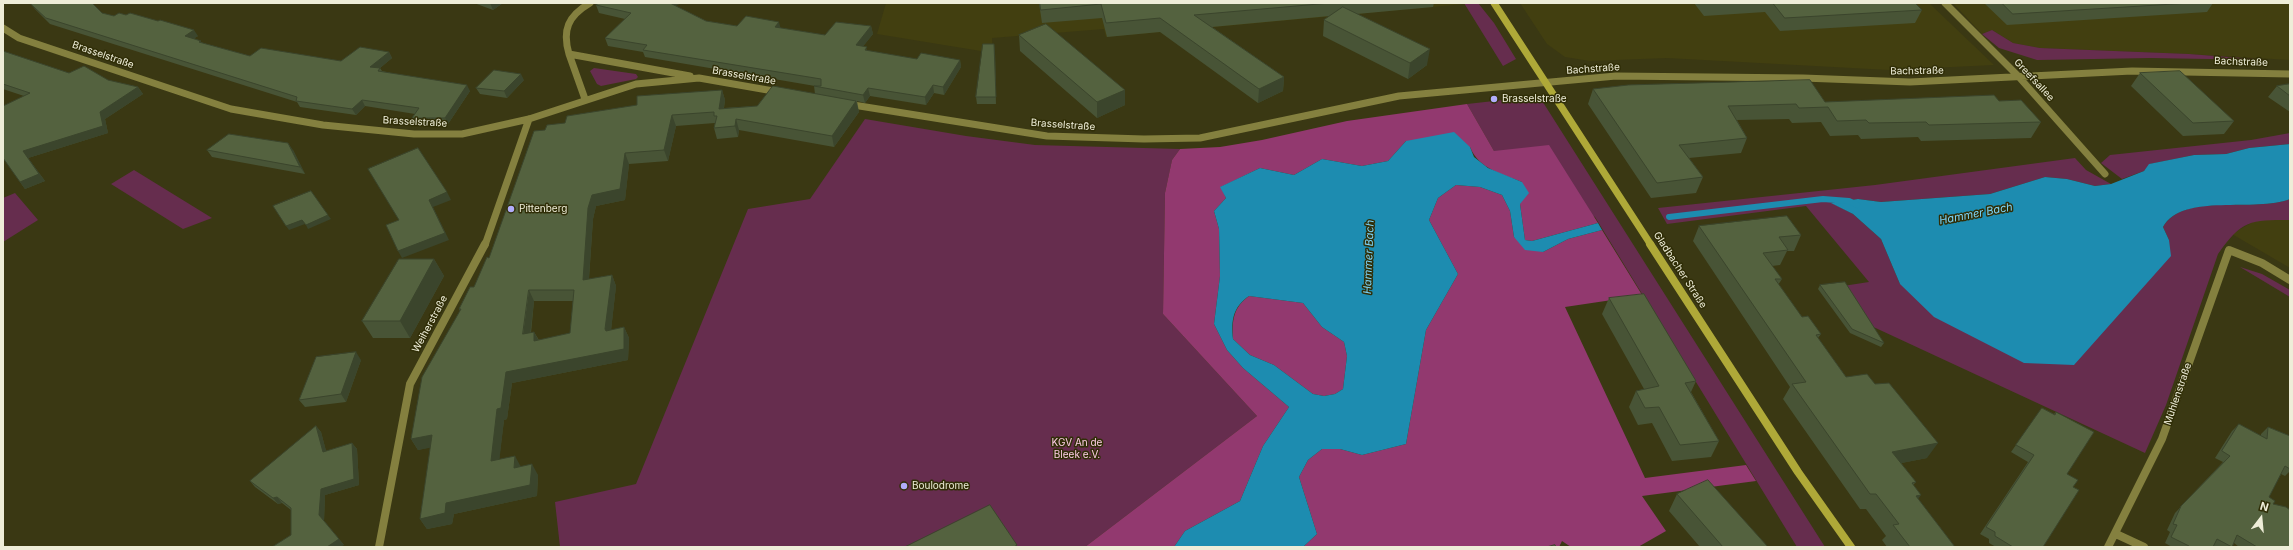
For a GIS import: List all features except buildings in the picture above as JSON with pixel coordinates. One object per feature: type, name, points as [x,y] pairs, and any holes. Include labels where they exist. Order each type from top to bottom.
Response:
[{"type":"main road","name":"Gladbacher Straße","points":[[1494,3],[1798,472],[1851,547]]},
{"type":"street","points":[[585,99],[564,39],[567,22],[579,9],[590,3]]},
{"type":"street","name":"Greefsallee","points":[[1945,3],[2018,76],[2105,174]]},
{"type":"street","name":"Brasselstraße","points":[[3,28],[19,38],[231,109],[324,125],[414,134],[462,134],[530,119],[585,99],[636,84],[699,78],[791,94]]},
{"type":"street","points":[[569,54],[699,78]]},
{"type":"street","name":"Bachstraße","points":[[1544,82],[1616,76],[1803,78],[1910,82],[2132,71],[2290,74]]},
{"type":"street","name":"Brasselstraße","points":[[836,102],[1047,136],[1144,139],[1200,138],[1399,96],[1544,82]]},
{"type":"street","name":"Weiherstraße","points":[[379,547],[410,384],[486,243],[530,119]]},
{"type":"street","name":"Mühlenstraße","points":[[2108,547],[2116,534],[2162,439],[2229,250],[2262,263],[2290,280]]},
{"type":"street","points":[[2116,534],[2144,547]]},
{"type":"shaded area","points":[[886,3],[1465,4],[1106,37],[1104,29],[992,38],[993,53],[877,34]]},
{"type":"shaded area","points":[[1520,3],[1929,3],[1994,65],[1889,70],[1667,58],[1590,61],[1565,57],[1547,44]]},
{"type":"shaded area","points":[[1953,3],[2290,3],[2290,60],[2040,48],[2013,43],[1992,30],[1982,34]]},
{"type":"shaded area","points":[[1467,104],[1494,151],[1549,145],[1598,223],[1532,241],[1525,240],[1520,204],[1522,182],[1485,166],[1479,161],[1470,147],[1406,141],[1388,161],[1362,166],[1322,159],[1294,175],[1260,168],[1221,187],[1226,198],[1214,211],[1219,229],[1220,276],[1214,324],[1227,350],[1243,368],[1289,407],[1263,446],[1240,501],[1185,531],[1174,547],[1085,547],[1257,416],[1163,314],[1165,193],[1172,160],[1180,149],[1220,147],[1262,140],[1347,121]]},
{"type":"shaded area","points":[[1456,185],[1480,187],[1502,195],[1510,211],[1514,237],[1543,252],[1568,239],[1602,230],[1647,303],[1632,297],[1565,307],[1645,478],[1746,465],[1756,481],[1642,496],[1666,531],[1638,547],[1571,547],[1562,541],[1559,547],[1303,547],[1317,534],[1299,477],[1308,460],[1322,449],[1340,449],[1362,455],[1406,444],[1426,330],[1458,274],[1429,220],[1438,198]]},
{"type":"shaded area","points":[[2256,220],[2290,220],[2290,268],[2232,234]]},
{"type":"shaded area","points":[[1249,296],[1303,303],[1322,327],[1344,342],[1347,356],[1343,389],[1335,394],[1324,396],[1313,394],[1274,365],[1250,355],[1233,339],[1233,320],[1240,305]]},
{"type":"green space","points":[[1464,3],[1478,3],[1494,23],[1516,59],[1503,66]]},
{"type":"green space","points":[[1992,30],[2013,43],[2040,48],[2189,54],[2268,60],[2150,58],[2037,60],[1999,48],[1982,34]]},
{"type":"green space","points":[[594,68],[636,74],[638,77],[636,79],[601,86],[597,84],[590,71]]},
{"type":"green space","points":[[1539,96],[1825,547],[1797,547],[1595,217],[1494,151],[1467,104]]},
{"type":"green space","name":"KGV An de Bleek e.V.","points":[[865,119],[966,136],[1035,145],[1180,149],[1172,160],[1165,193],[1163,314],[1257,416],[1085,547],[560,547],[555,502],[636,484],[748,209],[810,199]]},
{"type":"green space","points":[[2290,133],[2290,144],[2249,148],[2226,154],[2194,155],[2150,164],[2144,171],[2122,179],[2101,163],[2110,155],[2251,140]]},
{"type":"green space","points":[[2075,158],[2086,170],[2111,184],[2095,186],[2067,179],[2045,177],[1990,194],[1881,202],[1858,199],[1832,203],[1853,214],[1881,239],[1900,284],[2169,240],[2163,227],[2173,216],[2187,209],[2203,206],[2275,203],[2290,199],[2290,220],[2265,221],[2248,224],[2234,234],[2218,254],[2166,405],[2145,453],[1867,324],[1843,286],[1869,282],[1806,206],[1667,224],[1658,208],[1875,185]]},
{"type":"green space","points":[[134,170],[212,218],[183,229],[111,184]]},
{"type":"green space","points":[[15,193],[38,220],[3,242],[3,198]]},
{"type":"green space","points":[[2240,267],[2262,274],[2290,290],[2290,297]]},
{"type":"water","points":[[1454,132],[1470,147],[1474,157],[1488,168],[1522,182],[1529,193],[1520,204],[1525,240],[1532,241],[1598,223],[1602,230],[1568,239],[1543,252],[1525,250],[1514,237],[1510,211],[1502,195],[1480,187],[1456,185],[1438,198],[1429,220],[1458,274],[1426,330],[1406,444],[1362,455],[1340,449],[1322,449],[1308,460],[1299,477],[1317,534],[1303,547],[1174,547],[1185,531],[1240,501],[1263,446],[1289,407],[1243,368],[1227,350],[1214,324],[1220,276],[1219,229],[1214,211],[1226,198],[1220,187],[1260,168],[1294,175],[1322,159],[1362,166],[1388,161],[1406,141]],"holes":[[[1249,296],[1303,303],[1322,327],[1344,342],[1347,356],[1343,389],[1335,394],[1324,396],[1313,394],[1274,365],[1250,355],[1233,339],[1232,326],[1234,314],[1239,305]]]},
{"type":"water","points":[[2290,144],[2290,199],[2276,203],[2203,206],[2186,210],[2173,216],[2163,227],[2169,240],[2171,256],[2074,365],[2024,363],[1934,317],[1900,284],[1881,239],[1853,214],[1831,203],[1858,199],[1881,202],[1990,194],[2045,177],[2067,179],[2095,186],[2111,184],[2144,171],[2149,164],[2194,155],[2226,154],[2249,148]]},
{"type":"waterway","name":"Hammer Bach","points":[[1669,217],[1823,199],[1849,201],[1857,205]]},
{"type":"place","name":"Brasselstraße","points":[[1494,99]]},
{"type":"place","name":"Pittenberg","points":[[511,209]]},
{"type":"place","name":"Boulodrome","points":[[904,486]]}]
